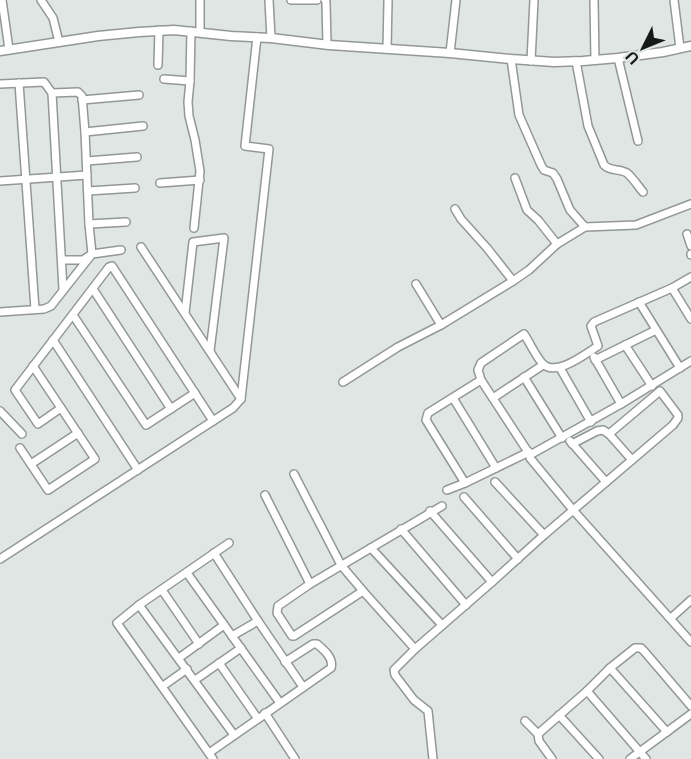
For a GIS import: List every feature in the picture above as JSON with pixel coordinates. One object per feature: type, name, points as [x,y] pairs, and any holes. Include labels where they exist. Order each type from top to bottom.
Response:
[{"type":"street","points":[[2,0],[4,50],[98,36],[159,30],[531,61],[618,58],[691,46]]},
{"type":"street","points":[[41,0],[51,14],[59,42]]},
{"type":"street","points":[[200,0],[200,32]]},
{"type":"street","points":[[268,0],[271,38]]},
{"type":"street","points":[[291,0],[317,0]]},
{"type":"street","points":[[325,0],[327,45]]},
{"type":"street","points":[[450,53],[456,0]]},
{"type":"street","points":[[531,61],[534,0]]},
{"type":"street","points":[[594,0],[595,60]]},
{"type":"street","points":[[674,0],[680,48]]},
{"type":"street","points":[[387,49],[388,1]]},
{"type":"street","points":[[158,65],[159,30]]},
{"type":"street","points":[[190,32],[189,116],[200,171],[194,228]]},
{"type":"street","points":[[0,559],[233,408],[241,399],[269,149],[245,146],[257,37]]},
{"type":"street","points":[[618,58],[638,141]]},
{"type":"street","points":[[511,59],[519,115],[526,132],[544,170],[553,173],[570,210],[585,227]]},
{"type":"street","points":[[576,61],[588,126],[604,165],[611,170],[626,173],[643,192]]},
{"type":"street","points":[[164,79],[190,81]]},
{"type":"street","points":[[19,82],[35,309]]},
{"type":"street","points":[[0,84],[44,82],[52,93],[63,289]]},
{"type":"street","points":[[0,312],[44,309],[51,306],[92,254],[82,96],[78,92],[52,93]]},
{"type":"street","points":[[82,100],[140,95]]},
{"type":"street","points":[[85,132],[143,126]]},
{"type":"street","points":[[87,161],[137,157]]},
{"type":"street","points":[[0,181],[87,175]]},
{"type":"street","points":[[515,178],[527,210],[557,244]]},
{"type":"street","points":[[160,183],[200,180]]},
{"type":"street","points":[[88,190],[135,188]]},
{"type":"street","points":[[343,382],[398,347],[441,325],[513,281],[530,270],[557,244],[585,227],[636,225],[691,204]]},
{"type":"street","points":[[455,209],[513,281]]},
{"type":"street","points":[[89,224],[126,222]]},
{"type":"street","points":[[687,234],[691,246]]},
{"type":"street","points":[[185,313],[193,242],[224,238],[210,351]]},
{"type":"street","points":[[141,247],[241,399]]},
{"type":"street","points":[[62,260],[83,260],[92,254],[121,250]]},
{"type":"street","points":[[61,408],[38,424],[15,390],[109,267],[113,266],[213,421]]},
{"type":"street","points":[[603,356],[591,326],[594,322],[672,288],[691,277]]},
{"type":"street","points":[[416,284],[441,325]]},
{"type":"street","points":[[672,288],[691,319]]},
{"type":"street","points":[[93,289],[171,408]]},
{"type":"street","points":[[639,302],[680,368]]},
{"type":"street","points":[[73,315],[146,425],[195,393]]},
{"type":"street","points":[[596,360],[656,330]]},
{"type":"street","points":[[598,346],[561,368],[550,368],[543,365],[524,334],[481,363],[478,370],[481,380],[530,453],[531,460],[691,642]]},
{"type":"street","points":[[53,340],[138,470]]},
{"type":"street","points":[[433,759],[428,711],[416,702],[394,673],[395,667],[673,425],[678,418],[625,345]]},
{"type":"street","points":[[591,351],[621,404]]},
{"type":"street","points":[[447,490],[564,437],[691,361]]},
{"type":"street","points":[[493,398],[543,365]]},
{"type":"street","points":[[20,448],[48,490],[95,459],[33,366]]},
{"type":"street","points":[[561,368],[591,422]]},
{"type":"street","points":[[524,377],[564,437],[606,483]]},
{"type":"street","points":[[465,483],[426,420],[428,413],[481,380]]},
{"type":"street","points":[[609,434],[660,391]]},
{"type":"street","points":[[453,398],[496,468]]},
{"type":"street","points":[[0,411],[22,434]]},
{"type":"street","points":[[572,444],[603,430],[633,460]]},
{"type":"street","points":[[31,464],[78,433]]},
{"type":"street","points":[[294,474],[341,565],[415,649]]},
{"type":"street","points":[[495,482],[544,535]]},
{"type":"street","points":[[265,495],[310,584]]},
{"type":"street","points":[[464,497],[518,559]]},
{"type":"street","points":[[363,591],[298,635],[292,636],[277,613],[278,606],[310,584],[430,511],[442,506]]},
{"type":"street","points":[[430,511],[492,582]]},
{"type":"street","points":[[401,529],[466,605]]},
{"type":"street","points":[[229,543],[139,605],[117,623],[211,756],[234,735],[331,668],[332,664],[317,644],[313,644],[285,662]]},
{"type":"street","points":[[371,548],[442,625]]},
{"type":"street","points":[[214,553],[303,687]]},
{"type":"street","points":[[187,573],[280,703]]},
{"type":"street","points":[[162,590],[199,644]]},
{"type":"street","points":[[671,618],[691,600]]},
{"type":"street","points":[[139,605],[234,735]]},
{"type":"street","points":[[231,636],[258,621]]},
{"type":"street","points":[[178,658],[224,625]]},
{"type":"street","points":[[195,680],[241,648]]},
{"type":"street","points":[[538,734],[635,648],[641,648],[691,706]]},
{"type":"street","points":[[219,663],[258,719]]},
{"type":"street","points":[[610,668],[667,732]]},
{"type":"street","points":[[163,686],[187,669]]},
{"type":"street","points":[[586,691],[646,759]]},
{"type":"street","points":[[265,713],[295,759]]},
{"type":"street","points":[[630,759],[691,714]]},
{"type":"street","points":[[560,715],[599,759]]},
{"type":"street","points":[[525,721],[538,734],[539,741],[552,759]]}]
